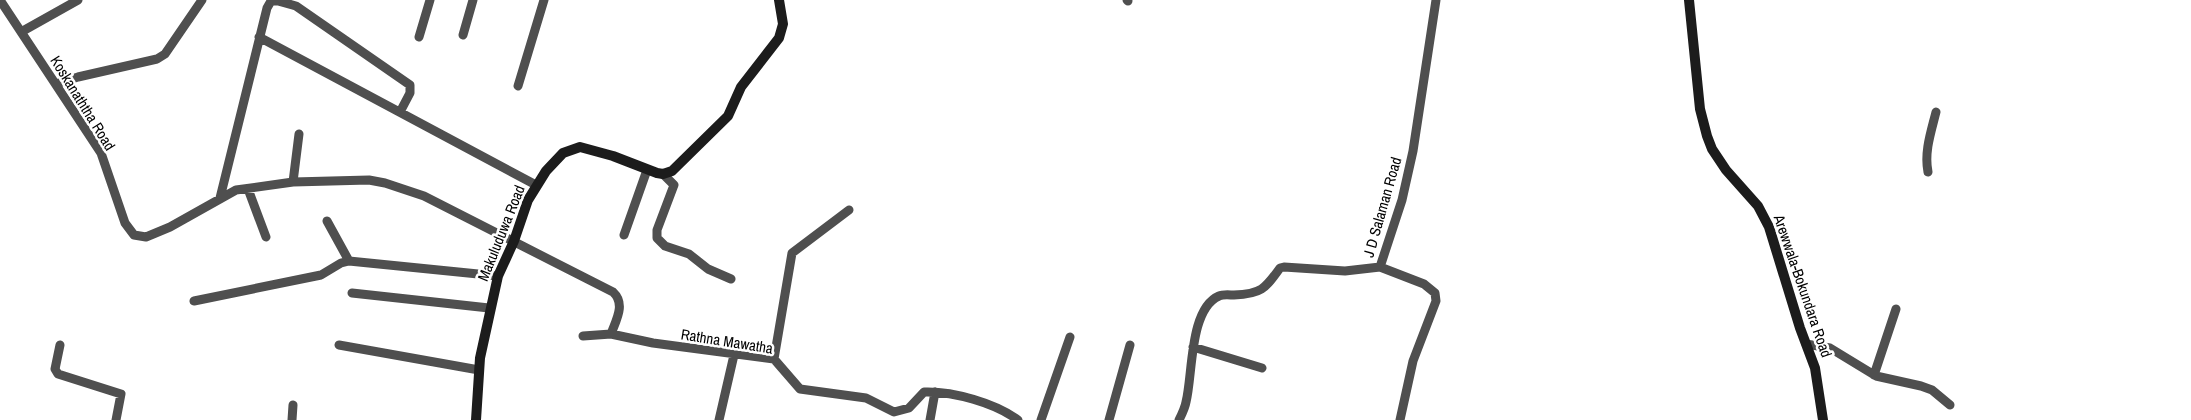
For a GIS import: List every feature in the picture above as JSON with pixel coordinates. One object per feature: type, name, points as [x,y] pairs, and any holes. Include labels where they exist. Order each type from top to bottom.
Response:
[{"type":"street","name":"Koskanaththa Road","points":[[0,0],[101,153],[125,223],[134,234],[146,237],[170,227],[236,190],[294,182],[370,180],[386,183],[424,196],[618,296],[619,313],[611,334]]},
{"type":"street","points":[[21,32],[78,0]]},
{"type":"street","points":[[56,84],[78,77],[157,59],[166,54],[202,0]]},
{"type":"street","points":[[419,37],[430,0]]},
{"type":"street","points":[[463,35],[473,0]]},
{"type":"street","points":[[518,86],[544,0]]},
{"type":"street","points":[[731,279],[708,269],[689,254],[665,246],[657,238],[657,230],[674,185],[663,174],[672,171],[728,116],[741,87],[779,38],[783,24],[779,0]]},
{"type":"street","name":"J D Salaman Road","points":[[1179,420],[1186,403],[1193,347],[1201,319],[1208,304],[1220,295],[1253,294],[1263,290],[1280,268],[1291,266],[1345,271],[1380,267],[1402,200],[1413,151],[1436,0]]},
{"type":"street","name":"Arewwala-Bokundara Road","points":[[1689,0],[1700,109],[1707,136],[1712,149],[1726,170],[1764,216],[1775,242],[1792,304],[1818,383],[1823,420]]},
{"type":"street","points":[[220,198],[266,8],[272,1],[296,6],[410,85],[410,93],[400,112]]},
{"type":"street","points":[[259,37],[536,185]]},
{"type":"street","points":[[1928,172],[1927,150],[1936,112]]},
{"type":"street","points":[[294,182],[299,134]]},
{"type":"street","name":"Makuluduwa Road","points":[[476,420],[479,370],[489,308],[498,276],[536,185],[557,158],[568,150],[580,147],[613,156],[647,170],[663,174]]},
{"type":"street","points":[[624,234],[647,170]]},
{"type":"street","points":[[248,189],[266,237]]},
{"type":"street","points":[[774,360],[792,253],[849,210]]},
{"type":"street","points":[[327,221],[349,261]]},
{"type":"street","points":[[194,301],[321,275],[341,263],[349,261],[498,276]]},
{"type":"street","points":[[1380,267],[1424,284],[1435,293],[1436,301],[1413,361],[1400,420]]},
{"type":"street","points":[[352,294],[489,308]]},
{"type":"street","points":[[1874,375],[1896,309]]},
{"type":"street","name":"Rathna Mawatha","points":[[583,336],[611,334],[653,343],[774,360],[800,388],[866,398],[894,412],[909,408],[924,392],[935,392]]},
{"type":"street","points":[[1041,420],[1070,336]]},
{"type":"street","points":[[1806,344],[1830,348],[1874,375],[1932,390],[1950,405]]},
{"type":"street","points":[[60,345],[55,369],[58,374],[121,394],[116,420]]},
{"type":"street","points":[[339,345],[479,370]]},
{"type":"street","points":[[1109,420],[1130,345]]},
{"type":"street","points":[[1193,347],[1262,368]]},
{"type":"street","points":[[719,420],[734,355]]},
{"type":"street","points":[[930,420],[935,392],[987,403],[1018,420]]},
{"type":"street","points":[[292,420],[293,405]]}]
